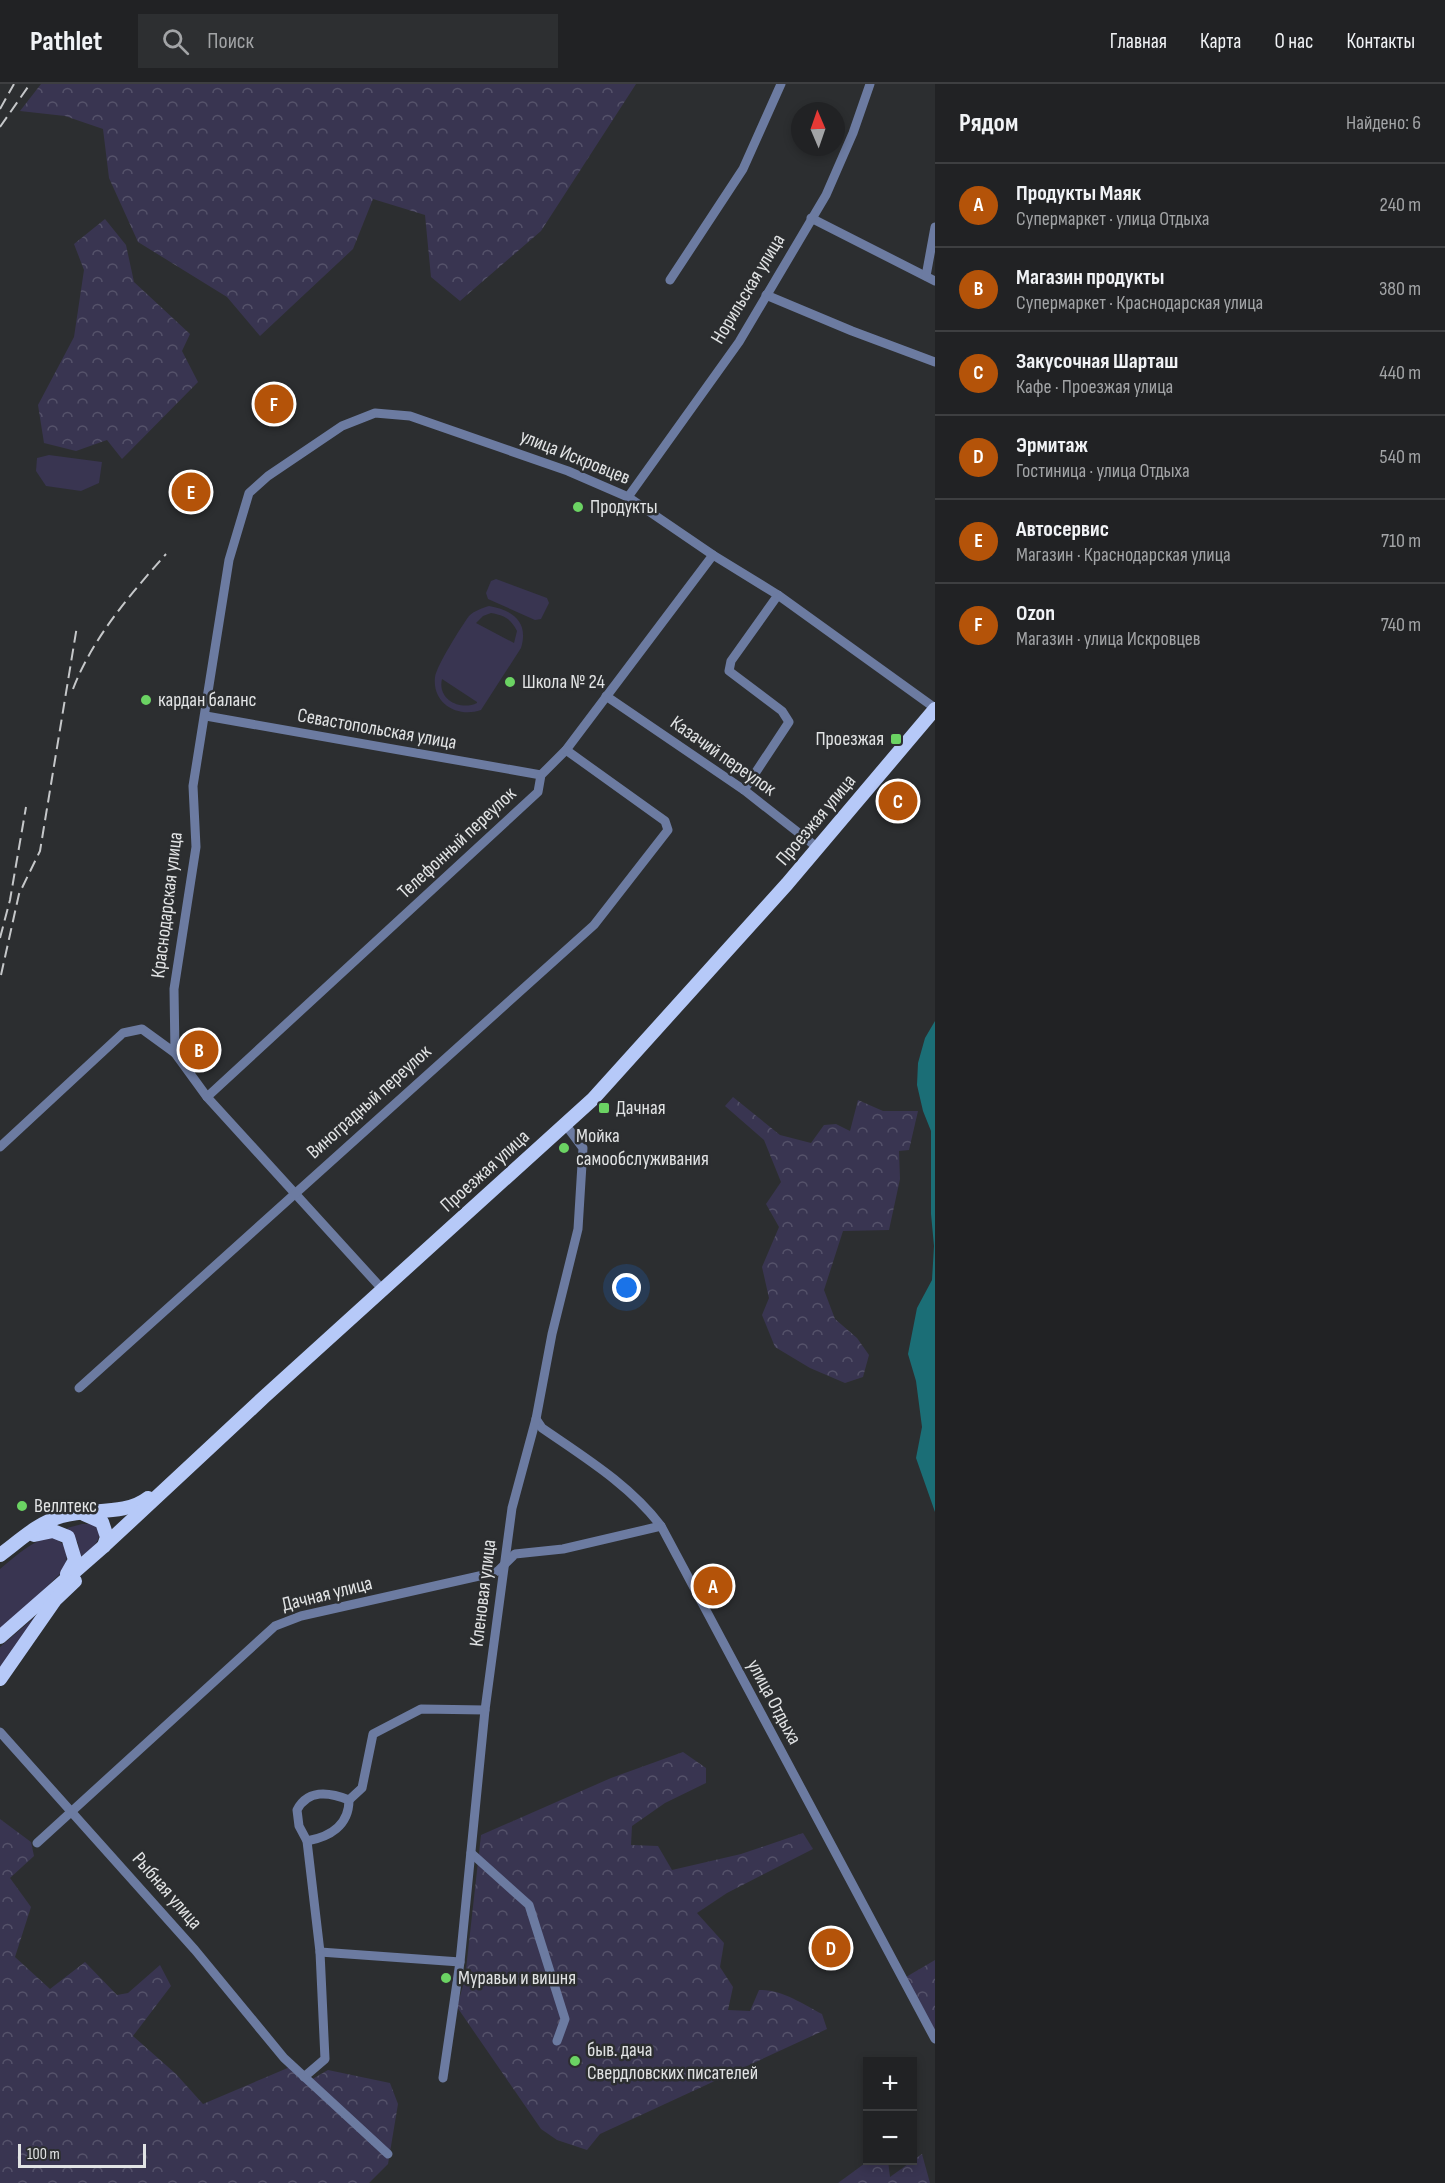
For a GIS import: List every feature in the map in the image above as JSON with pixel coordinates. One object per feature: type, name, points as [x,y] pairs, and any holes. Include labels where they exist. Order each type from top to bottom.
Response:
[{"type":"main road","name":"Проезжая улица","points":[[0,1636],[99,1551],[593,1099],[818,848],[935,709]]},
{"type":"main road","points":[[0,1556],[18,1541],[57,1517],[133,1507],[170,1485]]},
{"type":"main road","points":[[0,1679],[54,1602],[82,1575],[106,1537],[102,1522],[79,1513]]},
{"type":"main road","points":[[18,1541],[52,1531],[68,1537],[75,1560],[54,1588]]},
{"type":"street","points":[[670,280],[743,169],[781,84]]},
{"type":"street","name":"Норильская улица","points":[[628,496],[739,342],[831,185],[870,84]]},
{"type":"street","points":[[811,218],[931,278],[935,227]]},
{"type":"street","points":[[766,295],[935,362]]},
{"type":"street","name":"улица Искровцев","points":[[268,476],[342,426],[375,413],[410,416],[568,471],[628,496],[713,555],[778,595],[935,709]]},
{"type":"street","name":"Краснодарская улица","points":[[175,1053],[174,989],[196,847],[193,786],[229,561],[249,493],[268,476]]},
{"type":"street","name":"Телефонный переулок","points":[[207,1097],[538,792],[542,775],[566,750],[713,555]]},
{"type":"street","points":[[744,790],[789,722],[782,711],[729,671],[731,661],[778,595]]},
{"type":"street","name":"Казачий переулок","points":[[606,696],[744,790],[818,848]]},
{"type":"street","name":"Севастопольская улица","points":[[206,716],[542,775]]},
{"type":"street","name":"Виноградный переулок","points":[[79,1388],[594,925],[668,830],[665,821],[566,750]]},
{"type":"street","points":[[0,1147],[123,1033],[142,1029],[175,1053],[207,1097],[383,1290]]},
{"type":"street","name":"Кленовая улица","points":[[443,2078],[460,1962],[485,1710],[512,1508],[536,1419],[552,1334],[578,1229],[583,1148],[565,1124]]},
{"type":"street","name":"улица Отдыха","points":[[536,1419],[542,1428],[604,1471],[648,1509],[661,1526],[935,2040]]},
{"type":"street","name":"Дачная улица","points":[[37,1843],[274,1626],[301,1616],[488,1575],[498,1571],[514,1554],[563,1549],[661,1526]]},
{"type":"street","points":[[348,1800],[362,1788],[373,1734],[421,1709],[485,1710]]},
{"type":"street","name":"Рыбная улица","points":[[0,1732],[195,1950],[284,2058],[388,2154]]},
{"type":"street","points":[[304,2077],[325,2060],[320,1952],[307,1841],[297,1817],[300,1803],[315,1794],[338,1796],[348,1800]]},
{"type":"street","points":[[307,1841],[320,1839],[339,1827],[349,1810],[348,1800]]},
{"type":"street","points":[[471,1853],[529,1905],[565,2019],[557,2041]]},
{"type":"street","points":[[320,1952],[460,1962]]},
{"type":"green space","points":[[41,84],[636,84],[541,231],[460,301],[431,277],[425,215],[373,199],[353,249],[260,336],[227,297],[138,242],[109,178],[103,129],[65,116],[20,111]]},
{"type":"green space","points":[[105,219],[126,245],[134,282],[190,334],[182,351],[198,382],[122,459],[107,440],[76,451],[44,443],[38,405],[74,337],[84,270],[74,244]]},
{"type":"green space","points":[[49,455],[102,462],[99,483],[81,491],[46,486],[36,471],[37,458]]},
{"type":"green space","points":[[496,579],[547,598],[549,603],[541,619],[535,620],[488,599],[486,593],[491,581]]},
{"type":"green space","points":[[489,606],[512,614],[521,624],[523,639],[521,648],[481,710],[464,712],[456,710],[448,707],[438,695],[435,677],[455,637],[469,616]],"holes":[[[491,613],[503,616],[512,623],[517,631],[514,643],[476,623],[483,616]],[[442,679],[477,702],[477,703],[464,706],[452,702],[443,693]]]},
{"type":"green space","points":[[733,1097],[780,1135],[811,1143],[824,1125],[836,1124],[850,1131],[858,1100],[883,1111],[918,1111],[909,1150],[899,1151],[900,1179],[889,1230],[843,1231],[824,1290],[835,1319],[857,1338],[869,1355],[863,1377],[845,1383],[810,1368],[775,1347],[762,1315],[769,1298],[762,1267],[779,1227],[766,1204],[781,1182],[764,1140],[725,1106]]},
{"type":"green space","points":[[92,1524],[99,1529],[99,1534],[94,1545],[80,1557],[78,1543],[67,1528]]},
{"type":"green space","points":[[53,1536],[67,1548],[66,1568],[0,1632],[0,1569],[31,1545]]},
{"type":"green space","points":[[36,1616],[0,1670],[0,1647]]},
{"type":"green space","points":[[683,1752],[706,1768],[706,1783],[665,1803],[632,1826],[631,1845],[658,1846],[672,1870],[741,1854],[803,1833],[813,1849],[727,1893],[697,1913],[724,1943],[720,1967],[733,1987],[728,2010],[750,2011],[759,1990],[767,1990],[792,1998],[822,2014],[827,2029],[600,2134],[587,2150],[557,2140],[541,2129],[457,2007],[465,1978],[481,1835],[611,1778]]},
{"type":"green space","points":[[0,1819],[31,1842],[34,1856],[10,1878],[31,1907],[15,1957],[50,1989],[85,1962],[117,1995],[128,1993],[160,1965],[171,1986],[133,2036],[176,2074],[203,2104],[290,2067],[309,2081],[328,2070],[390,2083],[398,2104],[388,2164],[369,2183],[0,2183]]},
{"type":"green space","points":[[935,1960],[935,2031],[906,1977]]},
{"type":"green space","points":[[922,2154],[930,2183],[838,2183],[863,2165],[888,2165],[890,2177],[907,2165],[917,2165],[917,2158]]},
{"type":"water","points":[[935,1021],[935,1512],[916,1458],[922,1427],[916,1381],[908,1354],[917,1308],[932,1280],[934,1246],[931,1214],[931,1131],[923,1111],[917,1085],[918,1063],[925,1038]]},
{"type":"railway","points":[[0,109],[14,84]]},
{"type":"railway","points":[[0,127],[30,84]]},
{"type":"railway","points":[[73,689],[81,670],[113,617],[166,554]]},
{"type":"railway","points":[[1,975],[19,894],[40,851],[77,626]]},
{"type":"railway","points":[[0,938],[10,900],[26,807]]},
{"type":"place","name":"Ozon","points":[[274,404]]},
{"type":"place","name":"Автосервис","points":[[191,492]]},
{"type":"place","name":"Продукты","points":[[578,507]]},
{"type":"place","name":"Школа № 24","points":[[510,682]]},
{"type":"place","name":"кардан баланс","points":[[146,700]]},
{"type":"place","name":"Проезжая","points":[[896,739]]},
{"type":"place","name":"Закусочная Шарташ","points":[[898,801]]},
{"type":"place","name":"Магазин продукты","points":[[199,1050]]},
{"type":"place","name":"Дачная","points":[[604,1108]]},
{"type":"place","name":"Мойка самообслуживания","points":[[564,1148]]},
{"type":"place","name":"Веллтекс","points":[[22,1506]]},
{"type":"place","name":"Продукты Маяк","points":[[713,1586]]},
{"type":"place","name":"Эрмитаж","points":[[831,1948]]},
{"type":"place","name":"Муравьи и вишня","points":[[446,1978]]},
{"type":"place","name":"быв. дача Свердловских писателей","points":[[575,2061]]}]
